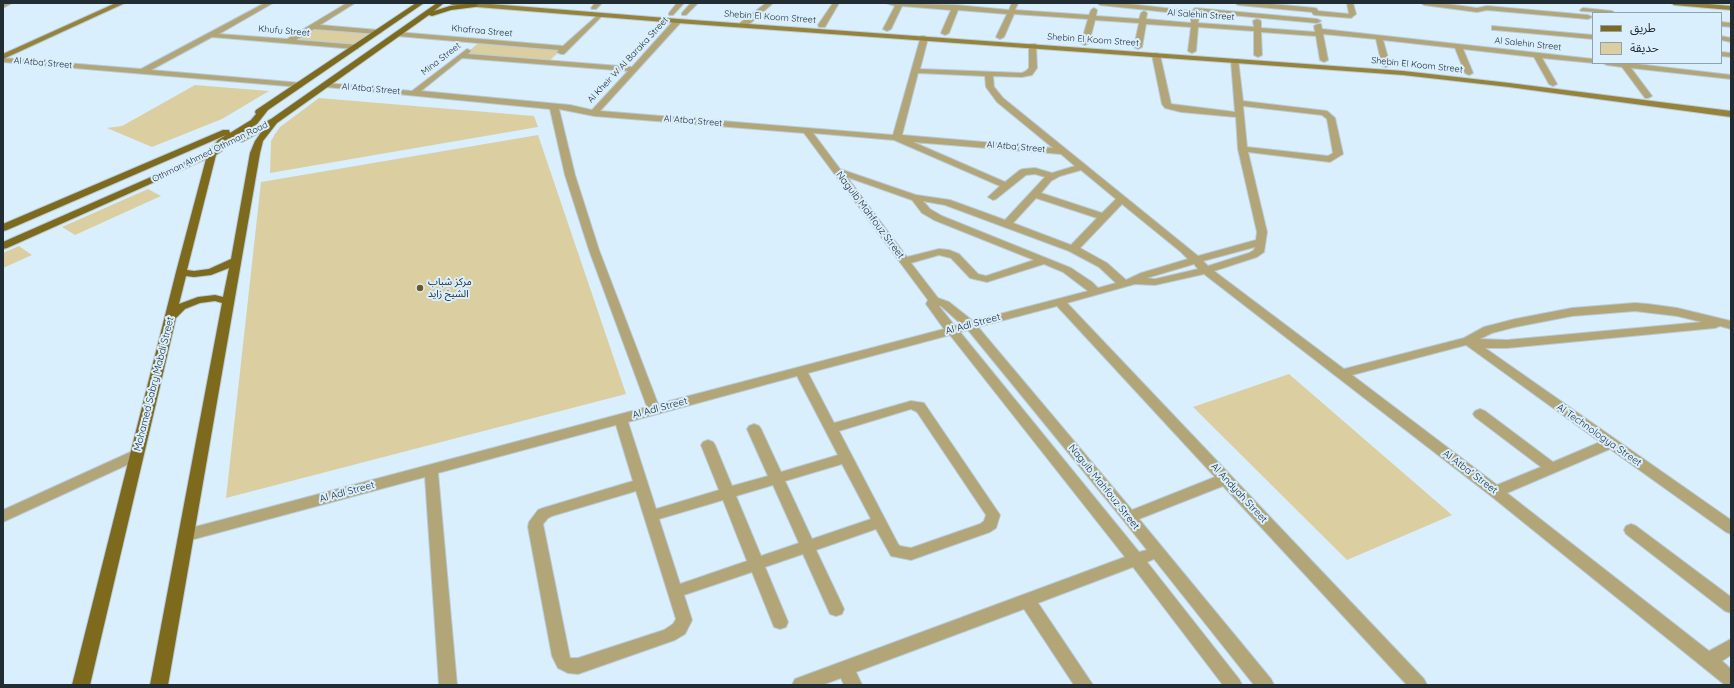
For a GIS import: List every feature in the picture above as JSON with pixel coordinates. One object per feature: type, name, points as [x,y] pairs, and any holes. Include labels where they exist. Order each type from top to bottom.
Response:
[{"type":"main road","name":"Othman Ahmed Othman Road","points":[[3,228],[210,140],[237,126],[420,3]]},
{"type":"main road","name":"Othman Ahmed Othman Road","points":[[3,246],[212,153],[274,121],[441,3]]},
{"type":"main road","points":[[403,15],[406,8],[405,5]]},
{"type":"main road","points":[[415,21],[446,9],[475,5]]},
{"type":"main road","points":[[332,63],[355,64]]},
{"type":"main road","points":[[212,153],[215,147],[221,142],[254,122],[265,108]]},
{"type":"main road","points":[[159,685],[187,535],[234,261],[256,147],[274,121]]},
{"type":"main road","name":"Mohamed Sabry Mabdi Street","points":[[81,685],[181,272],[212,153]]},
{"type":"main road","points":[[181,272],[194,274],[211,272],[234,261]]},
{"type":"main road","points":[[171,316],[181,307],[198,300],[215,298],[227,301]]},
{"type":"street","points":[[3,6],[9,3]]},
{"type":"street","points":[[3,59],[122,3]]},
{"type":"street","points":[[142,72],[270,3]]},
{"type":"street","points":[[289,41],[352,3]]},
{"type":"street","name":"Shebin El Koom Street","points":[[452,3],[743,26],[1403,73],[1731,114]]},
{"type":"street","name":"Shebin El Koom Street","points":[[526,3],[596,6],[671,14],[1386,65],[1469,73],[1731,107]]},
{"type":"street","name":"Al Kheir W Al Baraka Street","points":[[671,14],[681,3]]},
{"type":"street","points":[[684,14],[695,3]]},
{"type":"street","points":[[743,26],[770,3]]},
{"type":"street","points":[[822,24],[836,3]]},
{"type":"street","name":"Al Salehin Street","points":[[889,3],[1319,33],[1592,61]]},
{"type":"street","points":[[887,29],[900,3]]},
{"type":"street","points":[[1000,37],[1015,3]]},
{"type":"street","points":[[1085,43],[1096,3]]},
{"type":"street","points":[[1100,3],[1144,7],[1196,9],[1256,16],[1315,12]]},
{"type":"street","points":[[1238,3],[1351,16],[1353,14],[1350,3]]},
{"type":"street","points":[[1424,3],[1477,10],[1487,8],[1588,17]]},
{"type":"street","points":[[1578,3],[1592,22]]},
{"type":"street","points":[[1674,3],[1731,8]]},
{"type":"street","points":[[1138,47],[1144,7]]},
{"type":"street","points":[[945,33],[956,8]]},
{"type":"street","points":[[1192,50],[1196,9]]},
{"type":"street","points":[[1583,10],[1602,12]]},
{"type":"street","points":[[1315,12],[1324,60]]},
{"type":"street","points":[[550,63],[600,15]]},
{"type":"street","points":[[1256,16],[1258,55]]},
{"type":"street","name":"Al Kheir W Al Baraka Street","points":[[594,113],[678,21]]},
{"type":"street","points":[[312,27],[378,32]]},
{"type":"street","points":[[1495,28],[1592,37]]},
{"type":"street","name":"Khafraa Street","points":[[397,34],[566,48]]},
{"type":"street","name":"Khufu Street","points":[[210,35],[355,47]]},
{"type":"street","points":[[924,38],[897,138],[1006,186]]},
{"type":"street","points":[[1379,38],[1386,65]]},
{"type":"street","name":"Mina Street","points":[[414,93],[481,41]]},
{"type":"street","points":[[914,71],[1022,75],[1029,73],[1033,68],[1033,46]]},
{"type":"street","points":[[1458,47],[1469,73]]},
{"type":"street","points":[[1156,55],[1166,104],[1168,106],[1181,109],[1240,115]]},
{"type":"street","points":[[1537,55],[1553,84]]},
{"type":"street","points":[[462,56],[634,69]]},
{"type":"street","name":"Al Atba' Street","points":[[3,59],[299,85]]},
{"type":"street","points":[[1235,61],[1243,149],[1262,232],[1259,243]]},
{"type":"street","points":[[1624,64],[1731,77]]},
{"type":"street","points":[[1624,64],[1648,96]]},
{"type":"street","name":"Al Atba' Street","points":[[989,74],[990,87],[995,96],[1196,260],[1206,270],[1496,492],[1731,679]]},
{"type":"street","name":"Al Atba' Street","points":[[326,85],[554,107],[594,113],[1061,151]]},
{"type":"street","points":[[1238,103],[1324,113],[1331,118],[1338,154],[1330,159],[1243,149]]},
{"type":"street","points":[[554,107],[570,175],[594,250],[654,410]]},
{"type":"street","name":"Naguib Mahfouz Street","points":[[806,130],[934,300],[945,304],[970,325],[1158,552],[1264,685]]},
{"type":"street","points":[[1007,224],[1054,176],[1081,167]]},
{"type":"street","points":[[837,171],[916,198],[947,202],[1073,249],[1103,265],[1129,282]]},
{"type":"street","points":[[993,197],[1020,174],[1027,171],[1039,171],[1054,176]]},
{"type":"street","points":[[1035,194],[1104,217]]},
{"type":"street","points":[[916,198],[926,211],[938,218],[1078,277],[1096,292]]},
{"type":"street","points":[[1073,249],[1121,199]]},
{"type":"street","name":"Al Adl Street","points":[[187,535],[620,418],[1096,292],[1129,282],[1144,275],[1259,243],[1259,252],[1253,256],[1206,270],[1155,282],[1129,282]]},
{"type":"street","points":[[904,261],[939,252],[949,253],[955,256],[974,276],[987,279],[1043,261]]},
{"type":"street","name":"Naguib Mahfouz Street","points":[[934,300],[933,306],[1136,560],[1233,685]]},
{"type":"street","name":"Al Andyah Street","points":[[1059,301],[1418,685]]},
{"type":"street","points":[[1340,374],[1468,341],[1488,330],[1515,322],[1548,316],[1603,309],[1635,307],[1662,310],[1727,324]]},
{"type":"street","points":[[1468,341],[1488,344],[1507,344],[1727,324]]},
{"type":"street","name":"Al Technologya Street","points":[[1468,341],[1731,528]]},
{"type":"street","points":[[800,370],[879,522],[896,552],[911,554],[985,528],[991,524],[993,518],[982,498],[922,409],[918,406],[911,405],[831,429]]},
{"type":"street","points":[[1480,414],[1552,468]]},
{"type":"street","points":[[620,418],[641,484],[675,592],[684,620],[683,625],[675,633],[578,666],[568,665],[561,660],[535,527],[536,522],[543,514],[548,512],[641,484]]},
{"type":"street","points":[[754,429],[836,609]]},
{"type":"street","points":[[1496,492],[1611,443]]},
{"type":"street","points":[[708,445],[780,622]]},
{"type":"street","points":[[3,516],[137,454]]},
{"type":"street","points":[[651,516],[846,458]]},
{"type":"street","points":[[432,469],[448,685]]},
{"type":"street","points":[[1129,517],[1226,479]]},
{"type":"street","points":[[675,592],[879,522]]},
{"type":"street","points":[[1631,530],[1731,606]]},
{"type":"street","points":[[801,685],[1158,552]]},
{"type":"street","points":[[1028,601],[1084,685]]},
{"type":"street","points":[[1708,661],[1731,646]]},
{"type":"street","points":[[846,668],[853,685]]},
{"type":"green space","points":[[312,28],[372,32],[352,46],[290,41]]},
{"type":"green space","points":[[481,41],[563,48],[548,62],[464,55]]},
{"type":"green space","points":[[195,85],[269,91],[222,119],[152,147],[107,128],[122,126]]},
{"type":"green space","points":[[319,98],[534,116],[538,127],[270,173],[271,141],[275,134],[280,127]]},
{"type":"green space","name":"مركز شباب الشيخ زايد","points":[[538,135],[626,394],[226,498],[261,182]]},
{"type":"green space","points":[[148,189],[161,196],[75,235],[62,227]]},
{"type":"green space","points":[[19,246],[32,255],[3,268],[3,253]]},
{"type":"green space","points":[[1289,374],[1452,515],[1347,560],[1193,407]]},
{"type":"place","name":"مركز شباب الشيخ زايد","points":[[420,288]]}]
